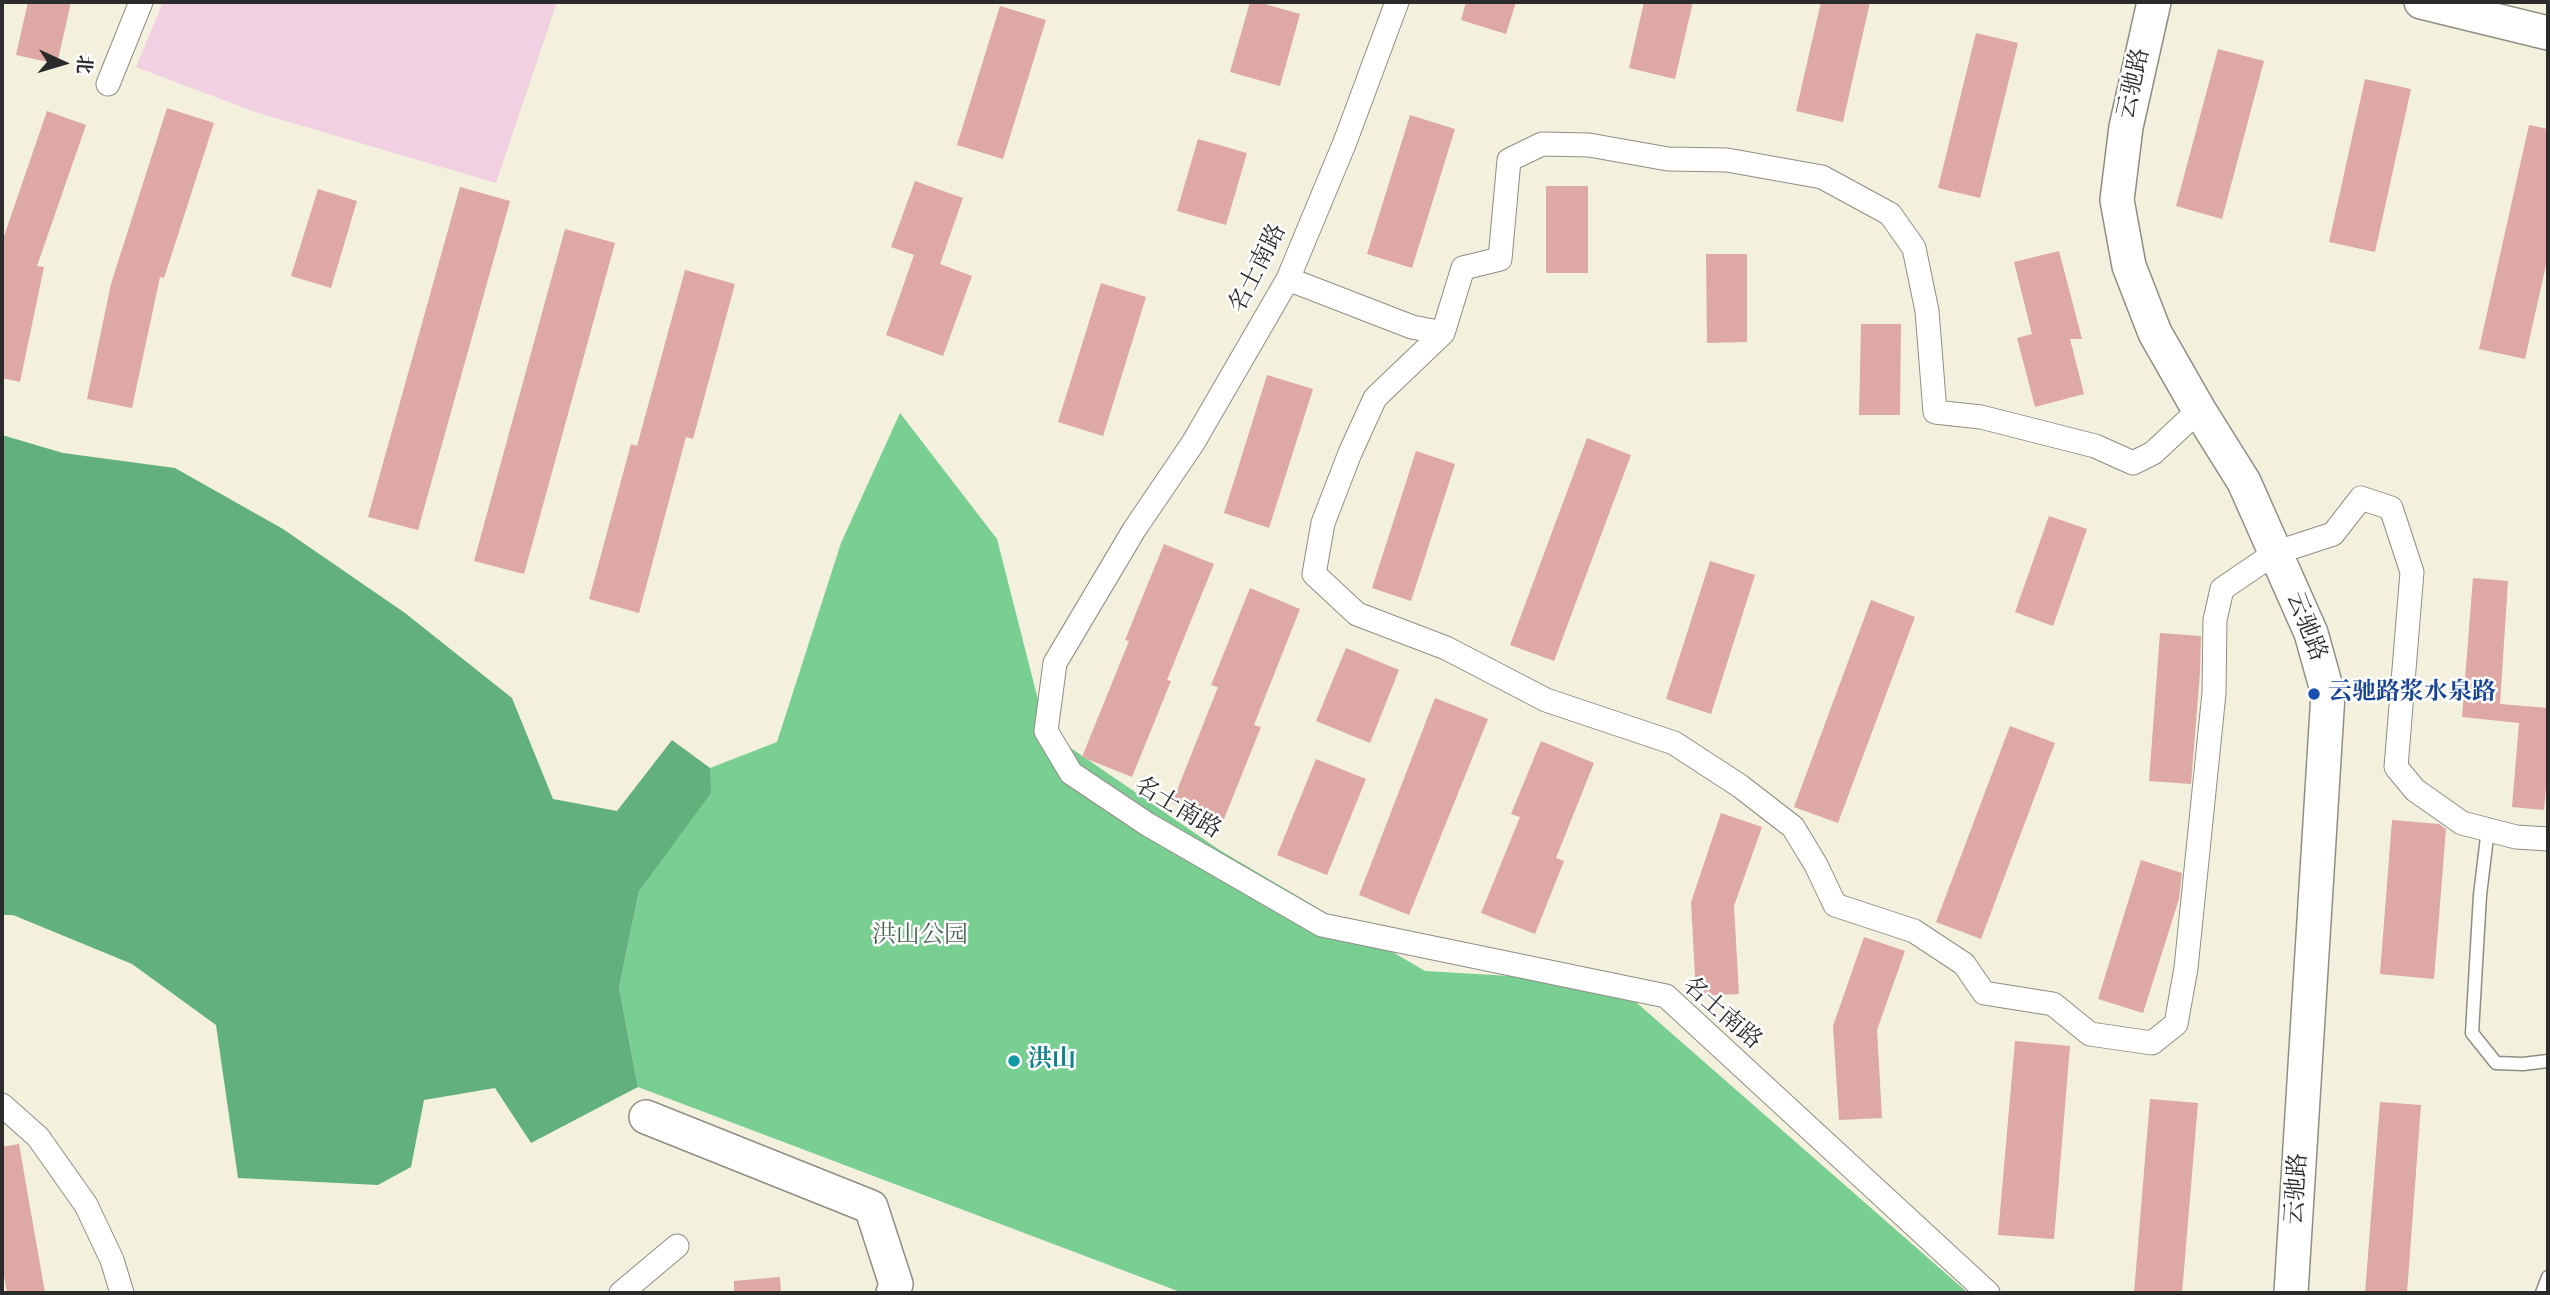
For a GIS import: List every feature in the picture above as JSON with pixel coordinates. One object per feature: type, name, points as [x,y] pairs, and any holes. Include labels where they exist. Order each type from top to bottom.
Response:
[{"type":"street","points":[[108,84],[141,2]]},
{"type":"street","name":"名士南路","points":[[1397,2],[1345,142],[1288,279],[1194,443],[1134,530],[1055,663],[1046,731],[1071,773],[1147,824],[1322,925],[1666,996],[1989,1293]]},
{"type":"street","name":"云驰路","points":[[2154,2],[2126,127],[2117,200],[2129,266],[2155,333],[2244,482],[2311,633],[2328,694],[2291,1293]]},
{"type":"street","points":[[2421,2],[2548,33]]},
{"type":"street","points":[[2199,410],[2152,453],[2133,463],[2083,443],[1981,417],[1935,412],[1927,311],[1914,248],[1889,214],[1822,177],[1727,160],[1668,159],[1589,145],[1542,144],[1509,160],[1500,259],[1463,268],[1443,332],[1375,398],[1323,523],[1314,574],[1357,614],[1446,648],[1546,700],[1674,743],[1740,786],[1793,827],[1816,865],[1835,905],[1914,931],[1964,964],[1984,993],[2053,1004],[2090,1034],[2152,1043],[2176,1024],[2186,968],[2214,693],[2215,620],[2222,590],[2275,553],[2333,534],[2361,498],[2391,508],[2412,572],[2396,767],[2415,790],[2462,823],[2516,836],[2548,839]]},
{"type":"street","points":[[1288,279],[1412,327],[1443,332]]},
{"type":"street","points":[[2,1105],[38,1137],[86,1205],[112,1260],[122,1293]]},
{"type":"street","points":[[646,1117],[871,1207],[897,1284],[893,1293]]},
{"type":"street","points":[[621,1293],[677,1246]]},
{"type":"lane","points":[[2488,829],[2480,895],[2472,1033],[2496,1063],[2523,1064],[2548,1060]]},
{"type":"lane","points":[[2542,1293],[2548,1277]]},
{"type":"shaded area","points":[[163,2],[557,2],[496,183],[255,112],[136,67]]},
{"type":"green space","name":"洪山公园","points":[[900,413],[997,539],[1046,731],[1221,851],[1425,971],[1613,982],[1968,1293],[1183,1293],[638,1087],[619,988],[639,891],[710,768],[777,742],[841,543]]},
{"type":"green space","points":[[2,435],[63,453],[175,468],[283,529],[405,613],[512,698],[553,799],[617,811],[672,740],[710,768],[711,793],[639,891],[619,988],[638,1087],[531,1143],[495,1088],[424,1100],[411,1167],[378,1185],[238,1178],[216,1025],[132,964],[13,915],[2,915]]},
{"type":"building","points":[[28,2],[71,2],[57,64],[16,55]]},
{"type":"building","points":[[1250,2],[1300,14],[1280,86],[1230,72]]},
{"type":"building","points":[[1466,2],[1516,2],[1506,34],[1461,20]]},
{"type":"building","points":[[1644,2],[1693,2],[1675,79],[1629,68]]},
{"type":"building","points":[[1821,2],[1870,2],[1843,122],[1796,111]]},
{"type":"building","points":[[1000,6],[1046,20],[1003,159],[957,145]]},
{"type":"building","points":[[1976,33],[2018,43],[1980,198],[1938,188]]},
{"type":"building","points":[[2218,49],[2264,61],[2222,219],[2176,206]]},
{"type":"building","points":[[2365,79],[2411,89],[2375,252],[2329,242]]},
{"type":"building","points":[[167,108],[214,123],[164,278],[160,277],[132,408],[87,399],[111,284]]},
{"type":"building","points":[[47,111],[86,125],[37,266],[44,267],[20,382],[2,378],[2,242]]},
{"type":"building","points":[[1410,115],[1455,129],[1412,268],[1367,254]]},
{"type":"building","points":[[2529,125],[2548,129],[2548,256],[2525,359],[2479,349]]},
{"type":"building","points":[[1198,139],[1247,153],[1226,225],[1177,211]]},
{"type":"building","points":[[915,181],[963,198],[940,264],[972,276],[943,356],[886,335],[914,255],[891,247]]},
{"type":"building","points":[[1546,186],[1588,186],[1588,273],[1546,273]]},
{"type":"building","points":[[460,187],[510,201],[418,530],[368,517]]},
{"type":"building","points":[[318,189],[357,201],[331,288],[291,276]]},
{"type":"building","points":[[565,229],[615,243],[524,574],[474,561]]},
{"type":"building","points":[[2059,251],[2082,339],[2070,339],[2084,394],[2035,407],[2017,338],[2032,334],[2014,262]]},
{"type":"building","points":[[1706,254],[1747,254],[1747,342],[1707,343]]},
{"type":"building","points":[[685,270],[735,284],[693,439],[686,437],[639,613],[589,599],[631,444],[637,446]]},
{"type":"building","points":[[1101,283],[1146,297],[1103,436],[1058,422]]},
{"type":"building","points":[[1861,324],[1901,324],[1900,415],[1859,415]]},
{"type":"building","points":[[1267,375],[1313,389],[1269,528],[1224,513]]},
{"type":"building","points":[[1587,438],[1631,455],[1554,661],[1510,645]]},
{"type":"building","points":[[1416,451],[1455,464],[1411,601],[1372,588]]},
{"type":"building","points":[[2049,516],[2087,529],[2053,626],[2015,612]]},
{"type":"building","points":[[1164,544],[1214,564],[1167,680],[1171,681],[1132,777],[1082,757],[1129,641],[1125,640]]},
{"type":"building","points":[[1710,561],[1755,575],[1711,714],[1666,699]]},
{"type":"building","points":[[2473,578],[2508,581],[2500,704],[2548,708],[2548,764],[2544,810],[2512,807],[2519,723],[2462,717]]},
{"type":"building","points":[[1250,588],[1300,609],[1254,725],[1261,727],[1222,824],[1172,803],[1218,687],[1211,685]]},
{"type":"building","points":[[1871,600],[1915,617],[1838,823],[1794,807]]},
{"type":"building","points":[[2160,633],[2201,636],[2191,784],[2149,781]]},
{"type":"building","points":[[1346,648],[1399,670],[1370,743],[1316,721]]},
{"type":"building","points":[[1435,698],[1488,719],[1409,915],[1359,895]]},
{"type":"building","points":[[2010,726],[2055,743],[1981,939],[1936,922]]},
{"type":"building","points":[[1541,741],[1594,763],[1556,858],[1564,861],[1535,934],[1481,913],[1520,817],[1511,814]]},
{"type":"building","points":[[1316,759],[1366,779],[1327,875],[1277,855]]},
{"type":"building","points":[[1721,813],[1762,827],[1734,906],[1739,994],[1696,996],[1691,902]]},
{"type":"building","points":[[2392,820],[2439,824],[2446,829],[2434,979],[2380,974]]},
{"type":"building","points":[[2141,860],[2182,873],[2179,899],[2143,1013],[2098,999]]},
{"type":"building","points":[[1864,937],[1905,951],[1877,1030],[1882,1118],[1839,1120],[1833,1026]]},
{"type":"building","points":[[2015,1041],[2070,1046],[2054,1239],[1998,1235]]},
{"type":"building","points":[[2150,1099],[2198,1103],[2182,1293],[2134,1293]]},
{"type":"building","points":[[2380,1102],[2421,1105],[2407,1293],[2365,1293]]},
{"type":"building","points":[[19,1144],[45,1293],[7,1293],[2,1265],[2,1147]]},
{"type":"building","points":[[780,1277],[781,1293],[734,1293],[734,1281]]},
{"type":"place","name":"云驰路浆水泉路","points":[[2314,694]]},
{"type":"place","name":"洪山","points":[[1014,1061]]}]
